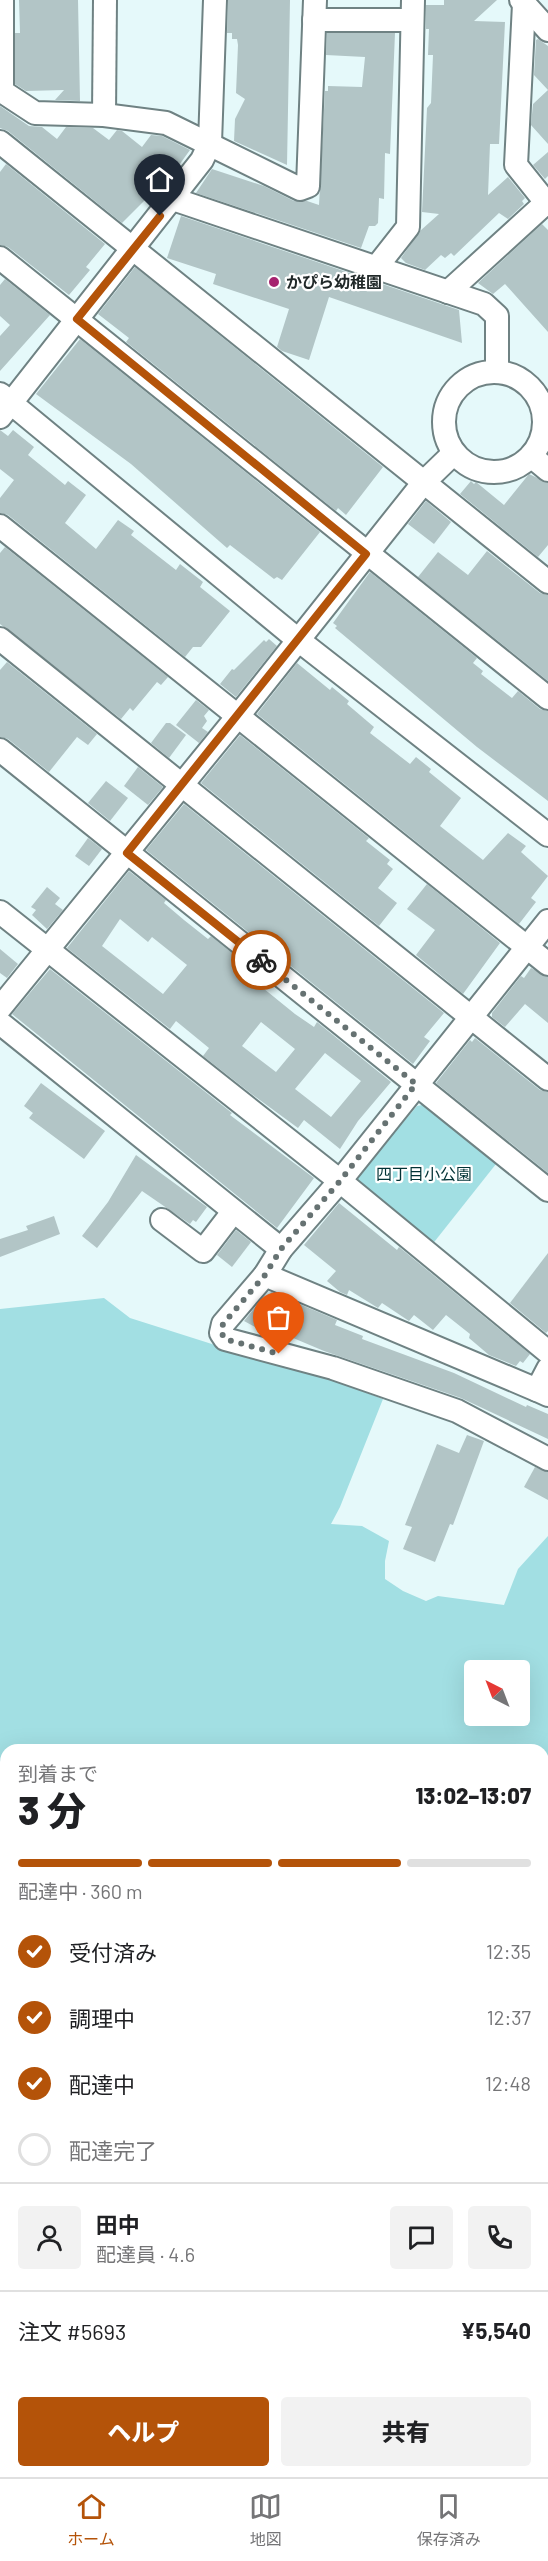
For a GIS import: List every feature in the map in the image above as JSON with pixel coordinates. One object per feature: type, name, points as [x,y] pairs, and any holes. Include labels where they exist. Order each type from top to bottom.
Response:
[{"type":"street","points":[[2,0],[1,90],[35,113],[104,115],[166,123],[300,189],[308,186],[314,10],[412,10],[408,228],[375,269]]},
{"type":"street","points":[[104,115],[105,0]]},
{"type":"street","points":[[215,0],[210,143],[202,160],[134,249],[4,405],[297,639],[548,835]]},
{"type":"street","points":[[523,2],[548,30]]},
{"type":"street","points":[[448,292],[547,203],[519,171],[516,159],[523,2]]},
{"type":"street","points":[[0,142],[548,582]]},
{"type":"street","points":[[173,199],[484,304],[497,316],[497,371]]},
{"type":"street","points":[[0,258],[548,698]]},
{"type":"street","points":[[497,371],[517,377],[542,389],[544,426],[540,442],[540,463],[497,472],[469,466],[454,453],[444,432],[444,416],[448,401],[457,388],[469,378],[497,371]]},
{"type":"street","points":[[0,1008],[238,716],[424,482],[454,453]]},
{"type":"street","points":[[0,526],[548,964]]},
{"type":"street","points":[[0,639],[548,1079]]},
{"type":"street","points":[[0,750],[548,1190]]},
{"type":"street","points":[[0,912],[340,1181],[548,1352]]},
{"type":"street","points":[[548,921],[340,1181],[281,1249],[265,1275],[223,1324],[221,1332],[225,1339],[333,1368],[457,1411],[548,1460]]},
{"type":"street","points":[[0,1023],[281,1249]]},
{"type":"street","points":[[162,1220],[202,1251],[233,1212]]},
{"type":"street","points":[[265,1275],[542,1392],[548,1369]]},
{"type":"green space","name":"四丁目小公園","points":[[422,1105],[496,1164],[431,1246],[359,1186],[356,1178],[417,1106]]},
{"type":"green space","points":[[104,1298],[130,1318],[215,1345],[276,1359],[383,1399],[331,1524],[362,1526],[389,1541],[385,1561],[385,1579],[403,1591],[426,1601],[438,1596],[504,1605],[518,1569],[548,1536],[548,1744],[0,1744],[0,1309]]},
{"type":"building","points":[[19,0],[78,0],[80,101],[55,100],[64,90],[26,91],[15,84],[15,33],[20,33]]},
{"type":"building","points":[[228,0],[290,0],[287,165],[234,141],[235,119],[245,99],[236,93],[238,45],[237,39],[232,39],[232,33],[227,33]]},
{"type":"building","points":[[444,0],[497,0],[474,21],[505,22],[499,144],[490,144],[488,195],[508,177],[525,198],[522,201],[524,204],[508,219],[499,213],[454,256],[451,253],[445,258],[441,255],[425,270],[406,263],[401,258],[420,231],[439,214],[422,212],[427,108],[431,103],[433,55],[428,55],[429,29],[426,29],[426,5],[444,5]]},
{"type":"building","points":[[327,33],[395,33],[390,154],[385,153],[384,199],[379,198],[378,223],[375,226],[369,226],[361,248],[196,193],[212,169],[264,186],[294,201],[307,201],[319,205],[325,91],[328,91],[328,86],[362,87],[365,57],[326,55]]},
{"type":"building","points":[[536,40],[548,46],[548,90],[534,75]]},
{"type":"building","points":[[548,90],[548,144],[531,125],[533,104]]},
{"type":"building","points":[[0,106],[29,126],[42,127],[57,139],[66,127],[93,128],[109,140],[117,130],[122,131],[142,147],[151,135],[162,136],[190,150],[174,172],[170,169],[154,191],[122,223],[8,131],[0,128]]},
{"type":"building","points":[[548,152],[548,176],[545,179],[533,165]]},
{"type":"building","points":[[6,164],[105,244],[86,267],[90,270],[69,295],[8,247],[0,245],[0,172]]},
{"type":"building","points":[[181,216],[459,310],[462,343],[329,297],[309,360],[282,351],[277,347],[289,309],[213,284],[216,274],[167,258]]},
{"type":"building","points":[[542,224],[548,230],[548,332],[505,284],[493,294],[478,283]]},
{"type":"building","points":[[135,267],[383,467],[346,515],[338,508],[336,511],[126,342],[129,338],[98,314]]},
{"type":"building","points":[[5,279],[50,315],[0,371],[0,336],[10,325],[0,316],[0,285]]},
{"type":"building","points":[[80,339],[320,532],[282,580],[277,577],[274,579],[230,545],[227,548],[131,464],[36,394]]},
{"type":"building","points":[[0,430],[8,436],[13,430],[34,447],[28,455],[65,485],[68,481],[86,495],[65,523],[96,549],[118,520],[134,531],[131,535],[176,570],[180,564],[203,582],[200,587],[230,611],[201,647],[193,647],[185,657],[8,515],[0,513],[0,498],[14,480],[0,469]]},
{"type":"building","points":[[529,474],[548,483],[548,545],[538,557],[460,494],[471,481],[474,484],[476,482],[504,505]]},
{"type":"building","points":[[426,501],[451,522],[434,544],[408,524]]},
{"type":"building","points":[[5,547],[168,677],[161,685],[157,682],[133,711],[130,708],[121,719],[0,624],[0,553]]},
{"type":"building","points":[[487,551],[540,593],[548,595],[548,681],[418,577],[438,552],[468,575]]},
{"type":"building","points":[[370,572],[477,658],[473,663],[483,671],[481,674],[512,698],[518,691],[540,709],[548,711],[548,801],[477,747],[335,628],[337,626],[333,623]]},
{"type":"building","points":[[269,639],[277,646],[236,697],[220,684],[232,669],[234,670],[264,640],[266,642]]},
{"type":"building","points":[[7,662],[97,734],[88,745],[77,737],[49,772],[8,739],[0,737],[0,670]]},
{"type":"building","points":[[297,663],[330,690],[332,687],[349,701],[347,704],[374,727],[370,733],[410,764],[416,757],[431,769],[429,772],[461,798],[440,826],[483,860],[508,833],[526,846],[521,852],[548,876],[531,898],[536,902],[519,924],[257,714]]},
{"type":"building","points":[[196,700],[209,710],[204,716],[207,721],[202,728],[208,732],[199,743],[176,725]]},
{"type":"building","points":[[166,723],[170,723],[186,735],[169,758],[151,743]]},
{"type":"building","points":[[240,735],[369,838],[366,841],[390,860],[387,864],[393,869],[378,888],[397,903],[379,926],[201,783]]},
{"type":"building","points":[[138,767],[163,787],[148,805],[124,786]]},
{"type":"building","points":[[106,781],[128,798],[110,821],[88,803]]},
{"type":"building","points":[[184,804],[444,1013],[424,1037],[430,1041],[413,1064],[146,850]]},
{"type":"building","points":[[88,838],[102,849],[89,866],[75,856]]},
{"type":"building","points":[[129,871],[166,900],[164,903],[184,920],[208,939],[211,936],[263,978],[258,984],[295,1014],[314,1027],[317,1022],[391,1082],[358,1121],[340,1149],[304,1120],[298,1128],[249,1092],[203,1056],[209,1048],[176,1021],[170,1029],[67,948]],"holes":[[[120,919],[148,942],[152,937],[187,965],[163,994],[102,946]],[[261,1022],[295,1049],[276,1072],[242,1046]],[[325,1053],[361,1081],[331,1117],[295,1089]]]},
{"type":"building","points":[[427,884],[500,943],[463,994],[416,955],[435,930],[407,909]]},
{"type":"building","points":[[47,887],[60,898],[55,904],[63,910],[47,929],[32,915],[36,910],[31,907]]},
{"type":"building","points":[[0,949],[18,964],[7,978],[0,973]]},
{"type":"building","points":[[531,968],[548,977],[548,1023],[525,1004],[505,1027],[492,1017],[492,1013],[521,976],[524,978]]},
{"type":"building","points":[[50,969],[232,1113],[230,1115],[314,1178],[277,1228],[12,1014]]},
{"type":"building","points":[[475,1038],[540,1090],[548,1092],[548,1173],[436,1083],[470,1040],[472,1042]]},
{"type":"building","points":[[41,1083],[105,1131],[84,1159],[29,1118],[33,1113],[24,1106]]},
{"type":"building","points":[[136,1155],[207,1207],[196,1222],[193,1220],[190,1224],[142,1191],[97,1248],[82,1236],[108,1202]]},
{"type":"building","points":[[339,1203],[397,1250],[399,1247],[530,1354],[523,1363],[520,1361],[516,1366],[489,1355],[469,1338],[470,1334],[446,1315],[433,1330],[414,1315],[409,1321],[382,1303],[378,1308],[349,1290],[347,1295],[340,1292],[327,1281],[336,1271],[304,1245]]},
{"type":"building","points":[[54,1216],[60,1234],[0,1257],[0,1239],[28,1230],[26,1226]]},
{"type":"building","points":[[236,1230],[251,1242],[232,1267],[217,1255]]},
{"type":"building","points":[[548,1253],[548,1331],[546,1333],[510,1303]]},
{"type":"building","points":[[271,1292],[337,1320],[335,1325],[363,1336],[362,1339],[454,1373],[526,1407],[527,1405],[548,1414],[548,1439],[461,1398],[324,1351],[267,1327],[264,1332],[244,1321],[260,1301],[266,1305]]},
{"type":"building","points":[[467,1435],[484,1441],[453,1525],[450,1524],[435,1562],[403,1549],[412,1527],[405,1525],[437,1444],[459,1453]]},
{"type":"building","points":[[535,1467],[548,1472],[548,1500],[524,1487]]},
{"type":"way so far","points":[[261,960],[416,1084],[340,1181],[281,1249],[265,1275],[223,1324],[221,1332],[225,1339],[279,1354]]},
{"type":"place","name":"かぴら幼稚園","points":[[274,282]]},
{"type":"route","points":[[160,216],[77,319],[366,554],[127,853],[261,960]]}]
